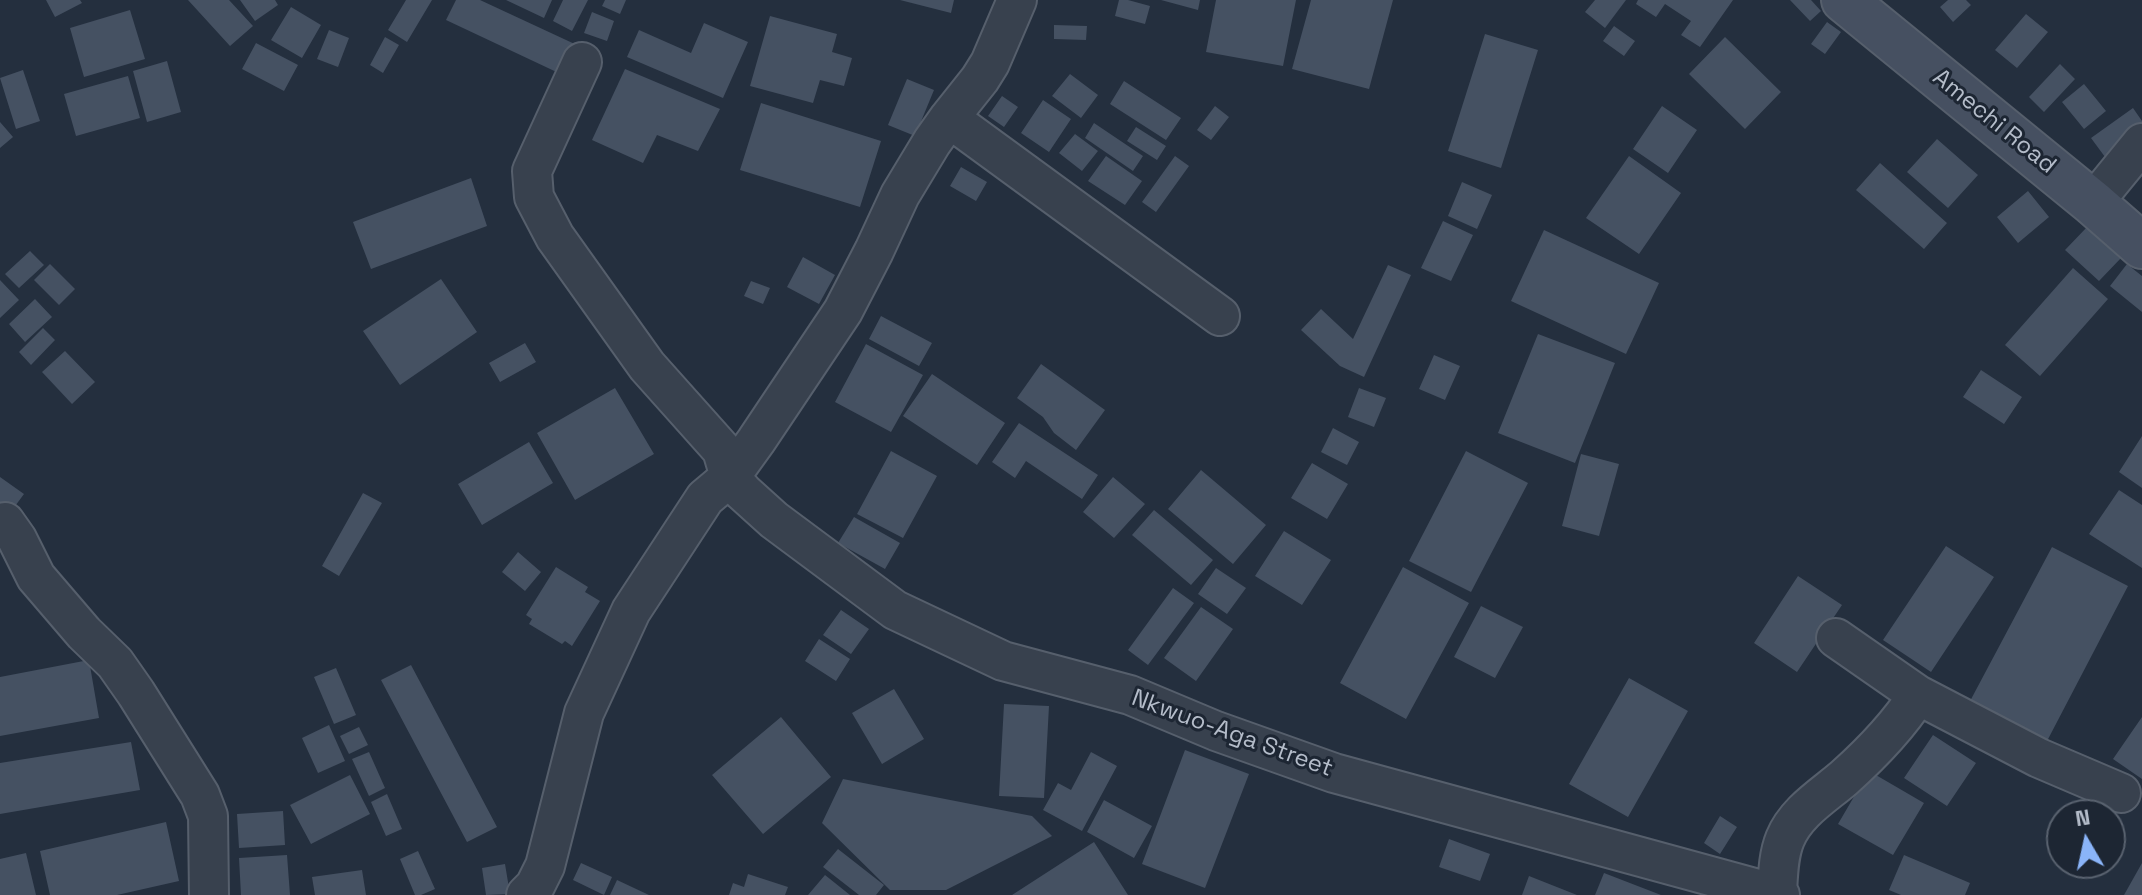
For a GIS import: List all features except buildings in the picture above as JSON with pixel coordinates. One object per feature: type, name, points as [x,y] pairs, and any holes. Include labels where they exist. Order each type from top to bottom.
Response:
[{"type":"main road","name":"Amechi Road","points":[[1844,0],[2142,246]]},
{"type":"street","points":[[526,895],[535,886],[545,866],[584,713],[631,611],[705,498],[730,477],[843,311],[900,195],[949,118],[990,63],[1017,0]]},
{"type":"street","points":[[582,62],[532,171],[534,197],[555,237],[647,366],[722,450],[730,477]]},
{"type":"street","points":[[949,118],[1220,316]]},
{"type":"street","points":[[2093,203],[2142,143]]},
{"type":"street","name":"Nkwuo-Aga Street","points":[[730,477],[774,520],[895,610],[1003,661],[1130,695],[1216,731],[1334,773],[1778,894]]},
{"type":"street","points":[[5,522],[36,577],[84,633],[115,663],[200,795],[208,816],[209,895]]},
{"type":"street","points":[[1836,638],[1918,695],[2039,758],[2121,793]]},
{"type":"street","points":[[1778,894],[1779,864],[1785,838],[1799,816],[1871,752],[1905,715],[1918,695]]}]
